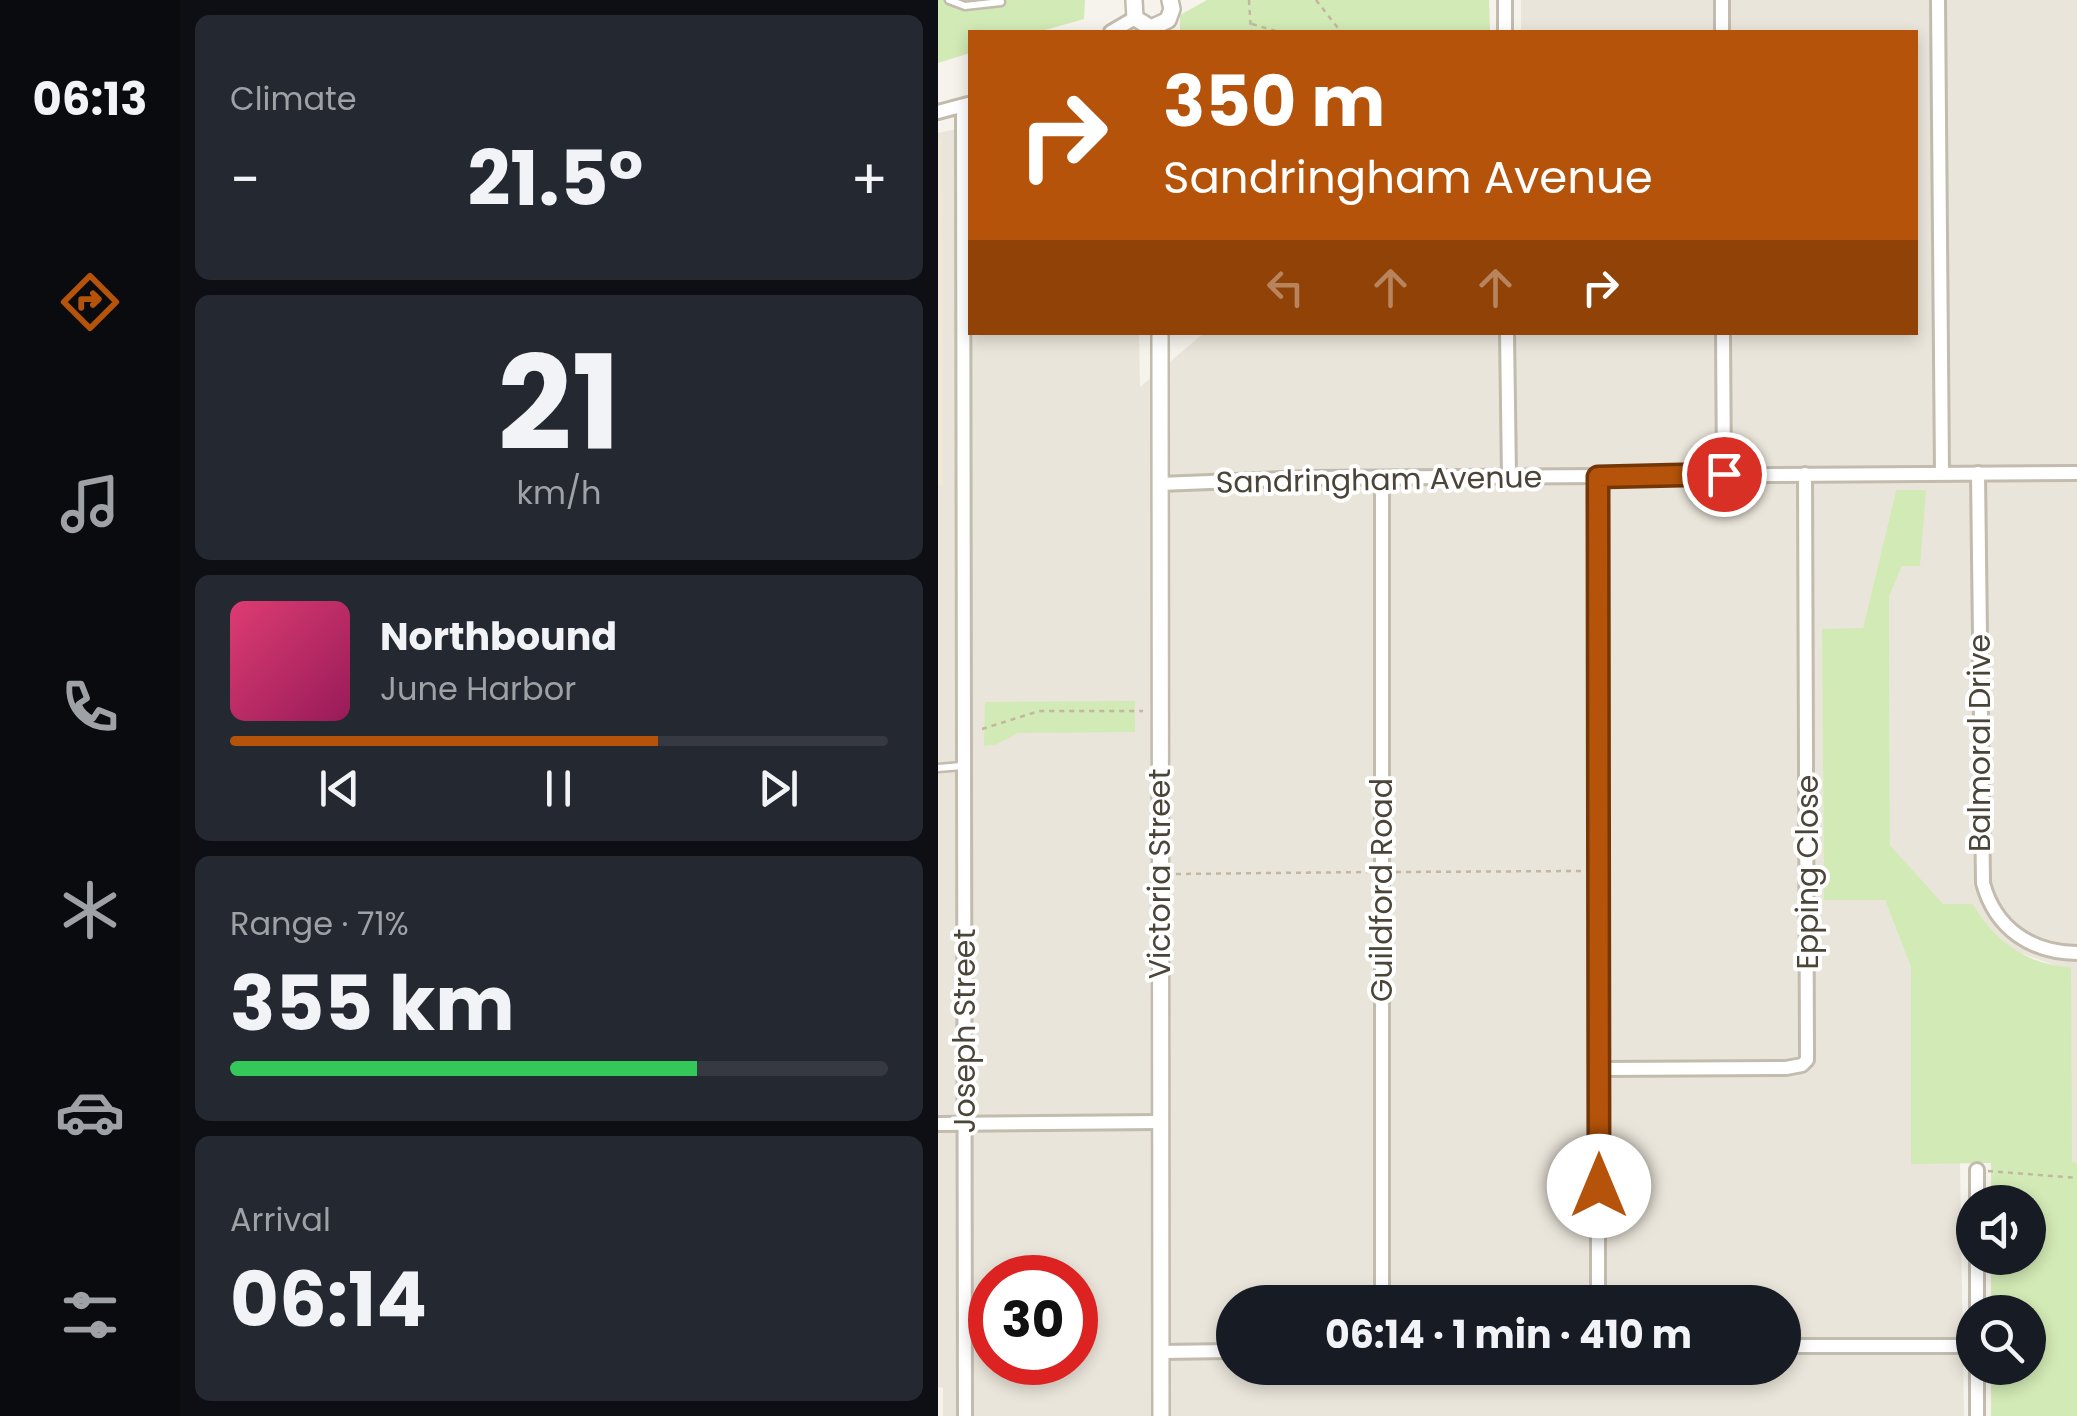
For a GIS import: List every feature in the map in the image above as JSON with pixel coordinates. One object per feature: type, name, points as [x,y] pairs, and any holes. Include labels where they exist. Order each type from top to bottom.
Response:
[{"type":"street","points":[[1134,0],[1135,18],[1158,30],[1171,15],[1170,0]]},
{"type":"street","points":[[1505,0],[1506,30]]},
{"type":"street","points":[[1722,0],[1722,30]]},
{"type":"street","points":[[1938,0],[1942,473]]},
{"type":"street","points":[[1114,30],[1135,18]]},
{"type":"street","points":[[938,112],[966,105]]},
{"type":"street","name":"Joseph Street","points":[[965,1416],[966,105]]},
{"type":"street","name":"Victoria Street","points":[[1160,335],[1160,1416]]},
{"type":"street","points":[[1507,335],[1510,477]]},
{"type":"street","points":[[1723,335],[1724,474]]},
{"type":"street","name":"Balmoral Drive","points":[[1978,473],[1983,883],[1998,917],[2024,941],[2056,952],[2078,953]]},
{"type":"street","name":"Sandringham Avenue","points":[[1160,484],[1382,478],[2078,473]]},
{"type":"street","name":"Epping Close","points":[[1600,1068],[1786,1068],[1807,1060],[1805,474]]},
{"type":"street","points":[[1598,477],[1598,1285]]},
{"type":"street","name":"Guildford Road","points":[[1382,478],[1382,1285]]},
{"type":"street","points":[[938,1124],[1160,1122]]},
{"type":"street","points":[[1977,1170],[1977,1185]]},
{"type":"street","points":[[1801,1346],[1956,1346]]},
{"type":"street","points":[[1160,1352],[1216,1351]]},
{"type":"street","points":[[1977,1385],[1977,1416]]},
{"type":"lane","points":[[950,0],[965,6],[1001,2]]},
{"type":"lane","points":[[938,768],[964,766]]},
{"type":"path","points":[[1249,0],[1251,30]]},
{"type":"path","points":[[1316,0],[1339,30]]},
{"type":"path","points":[[1250,23],[1272,30]]},
{"type":"path","points":[[982,729],[1039,711],[1143,710]]},
{"type":"path","points":[[1390,872],[1599,871]]},
{"type":"path","points":[[1174,874],[1375,872]]},
{"type":"path","points":[[1977,1170],[2078,1178]]},
{"type":"shaded area","points":[[1521,0],[2077,0],[2077,1163],[2072,1163],[2057,966],[2012,950],[1988,927],[1973,904],[1943,905],[1890,845],[1889,597],[1902,566],[1896,490],[1863,629],[1823,629],[1824,900],[1885,900],[1911,968],[1911,1163],[1960,1163],[1960,1185],[1956,1185],[1956,1275],[1962,1275],[1962,1295],[1956,1295],[1956,1385],[1964,1385],[1964,1416],[943,1416],[943,1388],[938,1387],[938,133],[968,126],[968,335],[1139,335],[1140,387],[1202,335],[1918,335],[1918,30],[1521,30]]},
{"type":"shaded area","points":[[938,135],[942,139],[943,485],[938,485]]},
{"type":"green space","points":[[938,0],[1085,0],[1084,19],[1045,30],[968,30],[968,54],[938,63]]},
{"type":"green space","points":[[1207,0],[1489,0],[1490,30],[1180,30],[1180,15]]},
{"type":"green space","points":[[1896,490],[1926,490],[1920,566],[1902,566],[1889,597],[1890,845],[1943,904],[1973,904],[1991,930],[2014,949],[2040,962],[2071,967],[2072,1162],[2078,1163],[2077,1416],[1991,1416],[1991,1385],[2046,1385],[2046,1295],[1991,1295],[1991,1275],[2046,1275],[2046,1185],[1991,1185],[1991,1163],[1911,1164],[1911,968],[1885,900],[1824,900],[1822,629],[1863,628]]},
{"type":"green space","points":[[1135,701],[1135,732],[1018,733],[984,746],[985,702]]},
{"type":"route","points":[[1599,1186],[1598,477],[1724,474]]}]
